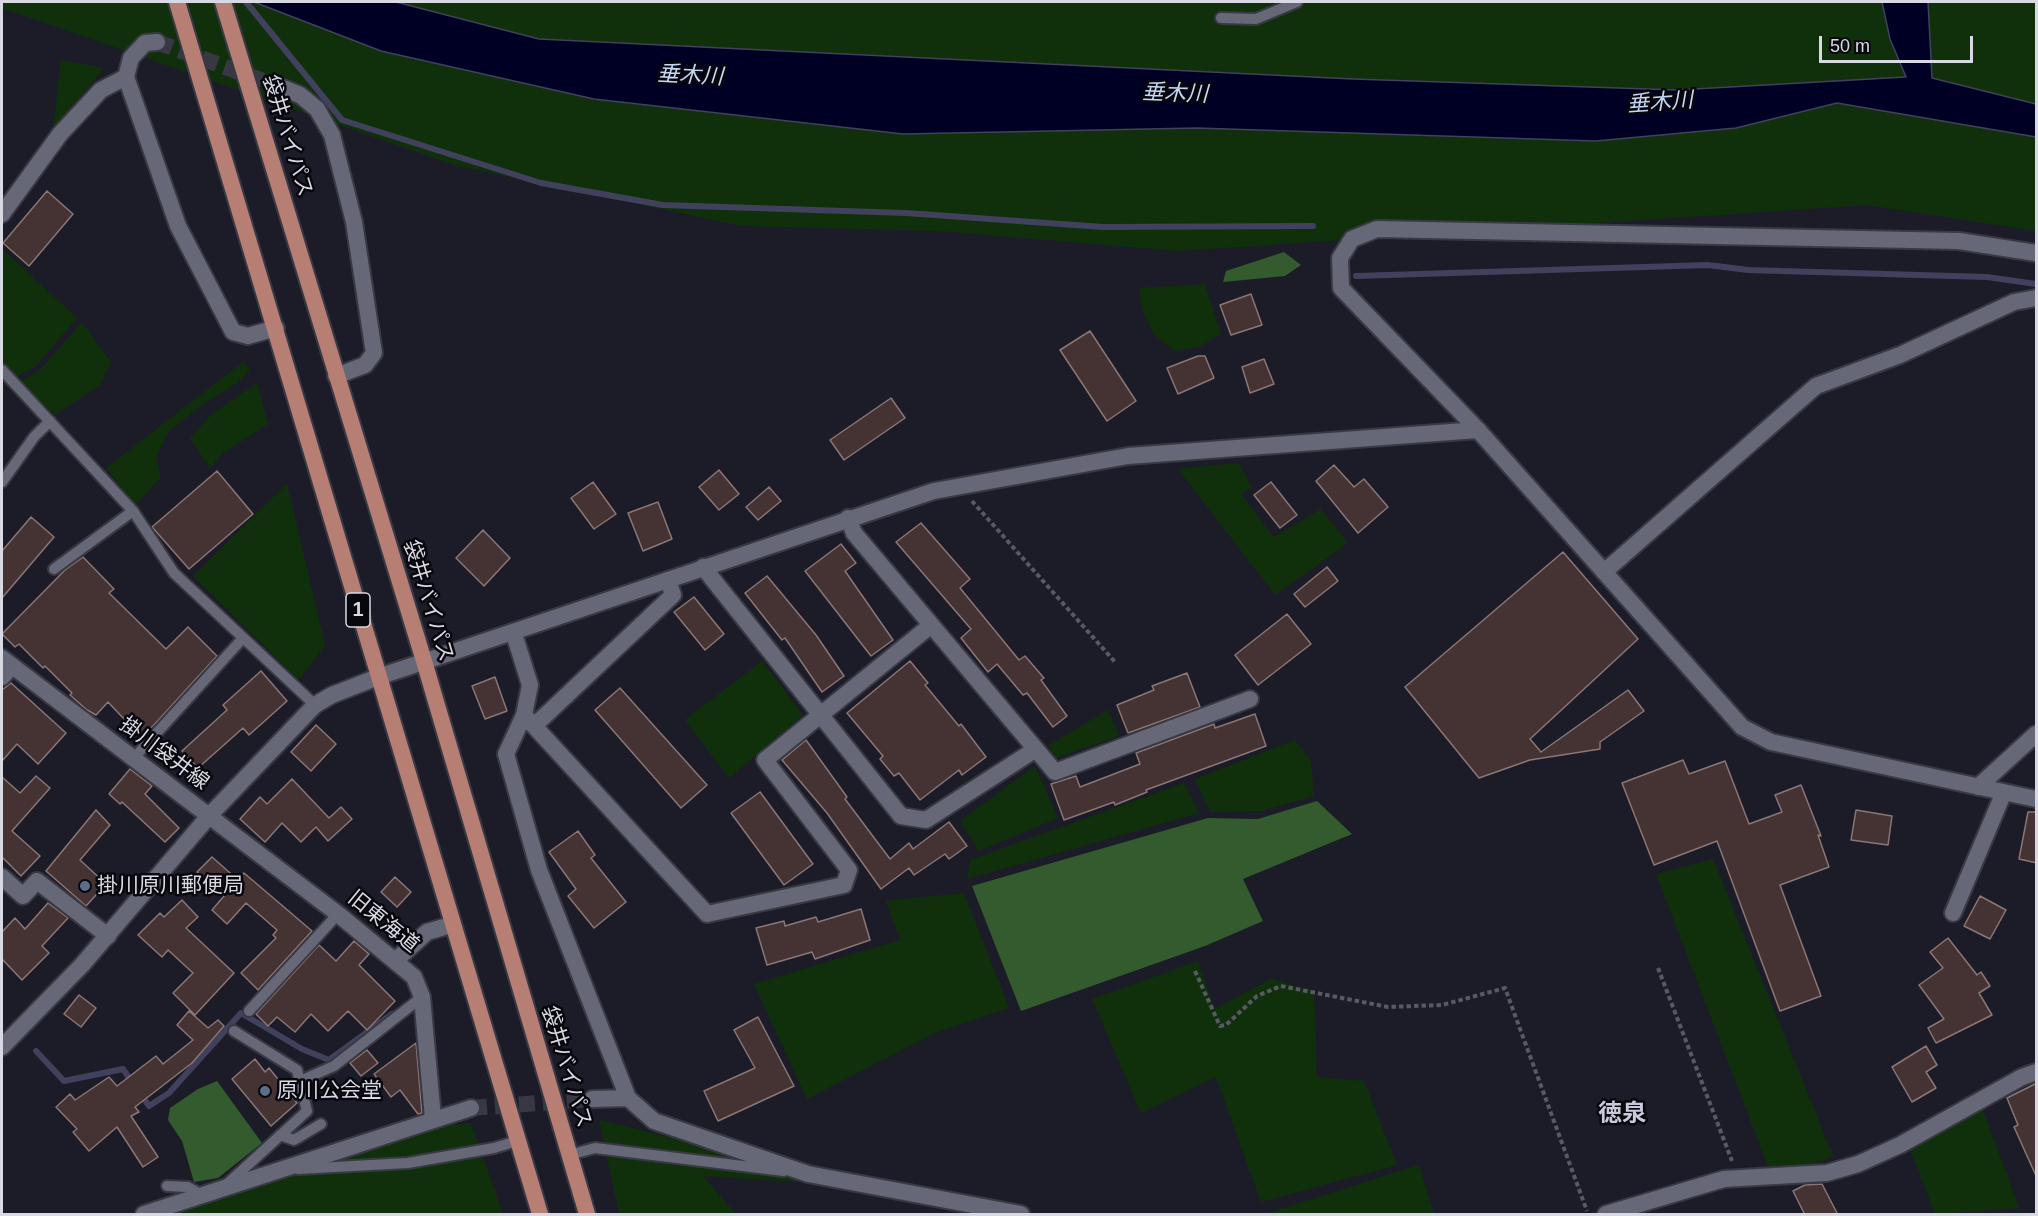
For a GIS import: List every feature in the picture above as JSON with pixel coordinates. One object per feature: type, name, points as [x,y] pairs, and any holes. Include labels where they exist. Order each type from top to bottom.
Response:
[{"type":"highway","name":"1","points":[[177,2],[276,328],[451,925],[540,1215]]},
{"type":"highway","name":"袋井バイパス","points":[[223,2],[424,662],[587,1215]]},
{"type":"street","points":[[157,42],[145,43],[131,58],[126,77],[178,226],[233,332],[248,336],[276,328]]},
{"type":"street","points":[[2,214],[60,134],[101,90],[126,77]]},
{"type":"street","points":[[283,88],[300,94],[317,109],[332,135],[354,222],[374,353],[365,365],[336,376]]},
{"type":"street","points":[[2036,253],[1947,240],[1377,229],[1352,239],[1340,258],[1341,288],[1478,430],[1742,727],[1771,742],[2037,799]]},
{"type":"street","points":[[1604,572],[1816,386],[1900,355],[2014,302],[2037,298]]},
{"type":"street","name":"掛川袋井線","points":[[5,667],[209,816],[315,705],[332,694],[378,676],[514,633],[703,567],[934,491],[1128,456],[1478,430]]},
{"type":"street","points":[[848,518],[854,533],[1055,772],[1250,699]]},
{"type":"street","points":[[703,567],[901,816],[926,820],[1036,749]]},
{"type":"street","points":[[668,580],[673,595],[529,720],[506,754],[539,870],[628,1098],[654,1121],[808,1174],[1021,1215]]},
{"type":"street","points":[[514,633],[530,686],[529,720],[707,914],[844,885],[849,870],[765,760],[930,626]]},
{"type":"street","points":[[1978,787],[2037,734]]},
{"type":"street","points":[[1953,913],[2004,792]]},
{"type":"street","points":[[2,1047],[108,936],[209,816]]},
{"type":"street","name":"旧東海道","points":[[209,816],[338,914],[414,977],[422,997],[433,1118]]},
{"type":"street","points":[[2,877],[23,896],[37,881],[108,936]]},
{"type":"street","points":[[396,960],[427,932],[451,925]]},
{"type":"street","points":[[1606,1215],[1705,1184],[1739,1179],[1827,1173],[1858,1164],[1900,1145],[2022,1077],[2037,1072]]},
{"type":"street","points":[[592,1099],[628,1098]]},
{"type":"street","points":[[144,1215],[471,1107]]},
{"type":"lane","points":[[1221,18],[1256,19],[1297,2]]},
{"type":"lane","points":[[2,370],[133,511],[174,573],[315,705]]},
{"type":"lane","points":[[2,482],[34,437],[51,421]]},
{"type":"lane","points":[[54,569],[133,511]]},
{"type":"lane","points":[[133,759],[243,638]]},
{"type":"lane","points":[[249,1011],[338,914]]},
{"type":"lane","points":[[300,1081],[334,1066],[422,997]]},
{"type":"lane","points":[[224,1187],[306,1110],[297,1070],[234,1031]]},
{"type":"lane","points":[[280,1135],[294,1140],[321,1124]]},
{"type":"lane","points":[[269,1172],[408,1163],[494,1148],[518,1141]]},
{"type":"lane","points":[[569,1155],[595,1148],[808,1174]]},
{"type":"lane","points":[[167,1186],[188,1187],[202,1195]]},
{"type":"path","points":[[965,484],[969,499],[1115,662]]},
{"type":"path","points":[[1658,968],[1739,1179]]},
{"type":"path","points":[[1195,971],[1220,1026],[1226,1025],[1257,996],[1281,986],[1388,1007],[1442,1005],[1505,988],[1589,1215]]},
{"type":"green space","points":[[2,2],[2036,2],[2036,231],[1867,205],[1178,251],[941,231],[742,226],[457,166],[2,8]]},
{"type":"green space","points":[[61,60],[104,68],[53,131]]},
{"type":"green space","points":[[2,249],[77,318],[35,367],[15,377],[2,363]]},
{"type":"green space","points":[[1284,252],[1301,265],[1285,276],[1223,282],[1226,271]]},
{"type":"green space","points":[[1205,284],[1221,334],[1199,347],[1174,351],[1154,334],[1142,310],[1139,288]]},
{"type":"green space","points":[[82,322],[111,362],[100,385],[55,415],[19,382],[39,371]]},
{"type":"green space","points":[[243,362],[250,370],[237,383],[203,404],[168,432],[156,458],[161,477],[135,505],[106,468]]},
{"type":"green space","points":[[257,383],[268,424],[222,454],[210,468],[190,438],[212,414]]},
{"type":"green space","points":[[1238,463],[1252,487],[1241,494],[1274,537],[1321,509],[1348,543],[1275,595],[1178,469]]},
{"type":"green space","points":[[287,484],[325,645],[299,680],[193,576]]},
{"type":"green space","points":[[762,661],[803,715],[729,778],[685,720]]},
{"type":"green space","points":[[1108,710],[1119,736],[1056,758],[1048,746]]},
{"type":"green space","points":[[1295,740],[1311,761],[1314,796],[1262,811],[1210,812],[1195,779]]},
{"type":"green space","points":[[1035,766],[1058,818],[979,851],[960,821]]},
{"type":"green space","points":[[1184,783],[1199,813],[967,879],[970,860]]},
{"type":"green space","points":[[1317,801],[1352,834],[1243,879],[1263,921],[1205,946],[1021,1011],[972,886],[1208,818],[1258,819]]},
{"type":"green space","points":[[1713,859],[1833,1156],[1812,1165],[1769,1169],[1656,874]]},
{"type":"green space","points":[[964,893],[1009,1008],[935,1033],[807,1099],[754,984],[900,940],[886,901]]},
{"type":"green space","points":[[1198,961],[1214,1009],[1271,979],[1314,991],[1317,1077],[1364,1081],[1397,1165],[1261,1202],[1216,1077],[1141,1113],[1092,999]]},
{"type":"green space","points":[[217,1081],[262,1143],[218,1178],[194,1182],[182,1141],[168,1120],[170,1108],[198,1089]]},
{"type":"green space","points":[[1982,1107],[2019,1208],[1935,1214],[1910,1149]]},
{"type":"green space","points":[[599,1120],[878,1187],[703,1176],[736,1214],[619,1214]]},
{"type":"green space","points":[[471,1123],[503,1214],[150,1214],[383,1134]]},
{"type":"green space","points":[[1419,1165],[1434,1214],[1265,1214]]},
{"type":"water","name":"垂木川","points":[[254,2],[396,2],[539,39],[1353,79],[1677,90],[1906,77],[1890,39],[1882,2],[1928,2],[1932,78],[2036,104],[2036,137],[1837,103],[1736,128],[1596,141],[1197,128],[903,134],[594,99],[381,51]]},
{"type":"building","points":[[47,191],[73,214],[29,266],[3,243]]},
{"type":"building","points":[[1251,294],[1262,325],[1231,335],[1220,305]]},
{"type":"building","points":[[1090,331],[1136,401],[1107,421],[1060,350]]},
{"type":"building","points":[[1198,356],[1205,356],[1214,378],[1178,394],[1167,368]]},
{"type":"building","points":[[1264,359],[1274,384],[1250,393],[1242,367]]},
{"type":"building","points":[[891,398],[905,418],[844,460],[830,440]]},
{"type":"building","points":[[1334,465],[1354,487],[1364,479],[1388,507],[1358,533],[1316,481]]},
{"type":"building","points":[[719,470],[739,494],[719,510],[699,487]]},
{"type":"building","points":[[217,471],[253,514],[189,569],[152,527]]},
{"type":"building","points":[[593,482],[616,514],[594,529],[571,498]]},
{"type":"building","points":[[1271,482],[1297,515],[1280,528],[1254,495]]},
{"type":"building","points":[[769,487],[781,501],[758,520],[746,507]]},
{"type":"building","points":[[658,502],[672,539],[643,551],[628,513]]},
{"type":"building","points":[[31,517],[54,537],[2,598],[2,551]]},
{"type":"building","points":[[921,523],[970,579],[960,588],[1019,660],[1025,656],[1044,678],[1041,680],[1067,716],[1053,727],[1027,693],[1023,695],[997,664],[988,672],[961,638],[971,629],[896,542]]},
{"type":"building","points":[[483,530],[510,558],[484,586],[456,558]]},
{"type":"building","points":[[841,544],[856,563],[845,571],[893,640],[871,656],[805,571]]},
{"type":"building","points":[[1563,552],[1638,639],[1530,739],[1541,752],[1628,690],[1644,711],[1600,742],[1600,749],[1530,760],[1479,778],[1405,687]]},
{"type":"building","points":[[83,557],[114,589],[109,593],[166,649],[188,627],[217,656],[142,738],[108,702],[96,715],[87,710],[70,695],[72,693],[45,666],[43,668],[19,644],[15,647],[2,634],[65,570]]},
{"type":"building","points":[[1327,567],[1338,581],[1305,607],[1294,594]]},
{"type":"building","points":[[767,576],[816,635],[844,676],[822,692],[785,638],[782,640],[745,593]]},
{"type":"building","points":[[694,597],[724,634],[705,650],[674,612]]},
{"type":"building","points":[[1287,614],[1311,644],[1258,685],[1235,655]]},
{"type":"building","points":[[910,661],[928,683],[925,685],[959,726],[961,724],[986,757],[962,775],[959,770],[920,800],[899,773],[894,776],[880,759],[883,756],[847,713]]},
{"type":"building","points":[[261,671],[287,701],[249,735],[243,728],[198,768],[182,751],[227,710],[223,705]]},
{"type":"building","points":[[1187,673],[1200,707],[1128,733],[1117,705],[1154,690],[1152,686]]},
{"type":"building","points":[[495,677],[507,711],[485,719],[472,686]]},
{"type":"building","points":[[11,683],[66,733],[38,764],[17,744],[2,761],[2,690]]},
{"type":"building","points":[[620,688],[707,785],[681,808],[595,710]]},
{"type":"building","points":[[1255,714],[1266,746],[1146,790],[1147,792],[1115,805],[1114,802],[1064,820],[1051,784],[1076,776],[1080,787],[1140,764],[1136,753],[1214,724],[1215,728]]},
{"type":"building","points":[[316,725],[336,744],[311,771],[291,752]]},
{"type":"building","points":[[806,740],[847,797],[845,799],[890,859],[909,843],[913,849],[949,822],[967,846],[949,859],[945,854],[914,875],[909,868],[881,889],[827,813],[782,760]]},
{"type":"building","points":[[1683,760],[1689,774],[1725,761],[1749,824],[1782,812],[1775,795],[1801,785],[1821,836],[1818,835],[1829,867],[1780,885],[1821,996],[1780,1011],[1717,841],[1654,865],[1622,783]]},
{"type":"building","points":[[130,769],[152,786],[145,794],[179,828],[165,842],[122,802],[120,804],[109,794]]},
{"type":"building","points":[[36,776],[50,788],[12,831],[40,856],[21,876],[2,857],[2,777],[20,793]]},
{"type":"building","points":[[292,779],[329,818],[341,807],[352,819],[328,841],[316,827],[301,842],[282,823],[265,842],[240,819],[260,797],[267,804]]},
{"type":"building","points":[[760,792],[813,864],[784,885],[731,813]]},
{"type":"building","points":[[96,810],[110,825],[80,860],[106,884],[86,906],[46,871]]},
{"type":"building","points":[[1856,810],[1892,816],[1888,845],[1851,840]]},
{"type":"building","points":[[2028,812],[2037,812],[2037,863],[2019,859]]},
{"type":"building","points":[[578,831],[595,855],[591,858],[626,902],[594,928],[568,896],[576,889],[549,852]]},
{"type":"building","points":[[212,857],[238,880],[244,873],[312,931],[258,990],[241,973],[276,938],[273,935],[277,930],[246,903],[227,924],[212,910],[224,896],[197,872]]},
{"type":"building","points":[[395,877],[411,892],[397,907],[381,892]]},
{"type":"building","points":[[1980,896],[2006,910],[1990,939],[1964,926]]},
{"type":"building","points":[[182,900],[198,917],[186,928],[234,973],[195,1015],[173,993],[193,973],[168,950],[162,957],[138,935],[160,913],[164,917]]},
{"type":"building","points":[[48,903],[68,918],[42,946],[49,953],[22,980],[2,959],[2,932],[15,918],[25,929]]},
{"type":"building","points":[[861,909],[870,940],[815,959],[812,952],[767,965],[756,928],[784,921],[785,926],[816,917],[818,922]]},
{"type":"building","points":[[1948,938],[1977,975],[1981,972],[1990,986],[1979,993],[1992,1015],[1936,1043],[1928,1028],[1944,1019],[1919,985],[1943,968],[1930,952]]},
{"type":"building","points":[[354,941],[369,954],[359,965],[395,1001],[367,1030],[348,1011],[328,1031],[311,1014],[295,1032],[277,1017],[268,1026],[256,1014],[319,945],[336,961]]},
{"type":"building","points":[[79,995],[96,1008],[81,1027],[64,1014]]},
{"type":"building","points":[[189,1011],[208,1028],[218,1020],[224,1026],[192,1063],[135,1107],[139,1112],[131,1116],[158,1157],[143,1167],[117,1127],[89,1151],[73,1132],[77,1129],[56,1107],[70,1094],[75,1100],[109,1077],[117,1086],[156,1056],[163,1064],[193,1040],[177,1025]]},
{"type":"building","points":[[758,1017],[794,1086],[718,1121],[704,1091],[755,1068],[734,1030]]},
{"type":"building","points":[[416,1043],[422,1113],[418,1114],[400,1090],[391,1097],[374,1074]]},
{"type":"building","points":[[1926,1046],[1937,1065],[1926,1072],[1936,1088],[1912,1102],[1892,1067]]},
{"type":"building","points":[[367,1050],[378,1063],[361,1076],[350,1063]]},
{"type":"building","name":"原川公会堂","points":[[255,1059],[265,1072],[269,1068],[297,1103],[271,1126],[232,1079]]},
{"type":"building","points":[[2037,1083],[2037,1178],[2014,1127],[2018,1125],[2007,1098]]},
{"type":"building","points":[[1822,1184],[1838,1215],[1805,1215],[1793,1191],[1805,1185]]},
{"type":"waterway","points":[[246,2],[342,120],[541,183],[663,205],[906,213],[1103,227],[1313,226]]},
{"type":"waterway","points":[[1356,276],[1708,265],[1748,270],[1987,277],[2036,284]]},
{"type":"waterway","points":[[140,1093],[149,1106],[169,1093],[241,1013],[302,1049],[329,1060],[392,1014]]},
{"type":"waterway","points":[[36,1051],[64,1081],[123,1069],[132,1082]]},
{"type":"tunnel","points":[[157,42],[283,88]]},
{"type":"tunnel","points":[[471,1108],[592,1099]]},
{"type":"place","name":"掛川原川郵便局","points":[[85,886]]},
{"type":"place","name":"原川公会堂","points":[[265,1091]]},
{"type":"district","name":"徳泉","points":[[1622,1114]]}]
